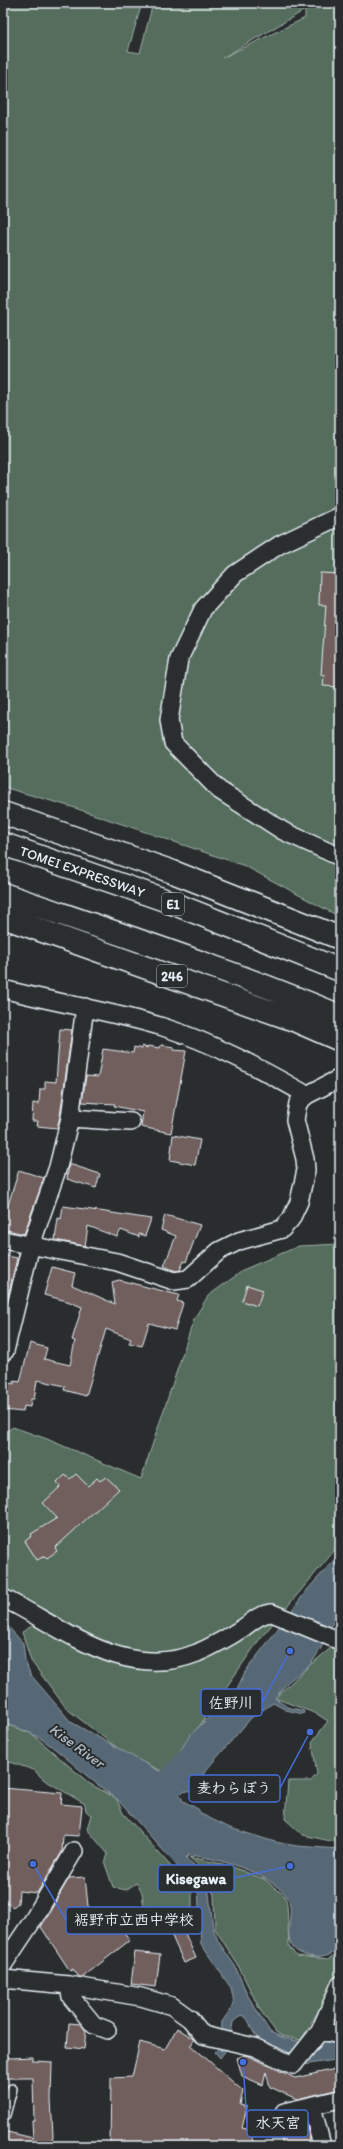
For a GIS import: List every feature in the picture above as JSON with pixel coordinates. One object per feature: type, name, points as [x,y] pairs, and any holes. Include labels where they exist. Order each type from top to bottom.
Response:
[{"type":"highway","name":"E1","points":[[3,813],[173,872],[340,938]]},
{"type":"highway","name":"TOMEI EXPRESSWAY","points":[[3,844],[162,900],[340,970]]},
{"type":"highway","name":"246","points":[[3,894],[146,943],[302,1000],[340,1016]]},
{"type":"highway","name":"246","points":[[3,917],[279,1015],[340,1040]]},
{"type":"street","points":[[340,516],[279,545],[236,574],[203,609],[178,659],[169,720],[173,743],[219,790],[283,831],[340,857]]},
{"type":"street","points":[[3,989],[45,1000],[85,1007],[164,1028],[246,1061],[306,1095]]},
{"type":"street","points":[[5,1351],[31,1245],[58,1167],[70,1118],[85,1007]]},
{"type":"street","points":[[3,1240],[117,1262],[174,1281],[188,1279],[219,1251],[239,1241],[282,1229],[291,1219],[299,1202],[306,1170],[295,1112],[298,1103],[306,1095],[340,1078]]},
{"type":"street","points":[[70,1118],[131,1122]]},
{"type":"street","points":[[3,1598],[93,1648],[118,1658],[168,1660],[198,1652],[243,1628],[261,1614],[272,1613],[337,1640]]},
{"type":"street","points":[[3,1965],[33,1920],[74,1851]]},
{"type":"street","points":[[3,1979],[69,1985],[141,1997],[172,2006],[190,2018],[203,2035],[254,2047],[293,2066],[320,2031],[340,1985]]},
{"type":"street","points":[[69,1985],[71,1997],[94,2025],[108,2030]]},
{"type":"street","points":[[320,2031],[340,2035]]},
{"type":"street","points":[[284,2112],[340,2099]]},
{"type":"street","points":[[312,2106],[322,2146]]},
{"type":"lane","points":[[3,2116],[5,2115],[12,2089]]},
{"type":"green space","points":[[3,3],[142,3],[128,51],[140,53],[153,3],[340,3],[340,917],[245,866],[72,807],[3,787]],"holes":[[[305,10],[305,18],[222,58]]]},
{"type":"green space","points":[[340,1244],[340,1544],[259,1640],[198,1728],[164,1772],[125,1754],[67,1709],[31,1661],[22,1632],[47,1617],[3,1594],[3,1434],[13,1427],[47,1439],[141,1479],[194,1319],[208,1296],[245,1269],[299,1246]]},
{"type":"green space","points":[[336,1644],[340,1647],[340,1843],[303,1835],[285,1819],[288,1781],[311,1781],[317,1774],[312,1742],[328,1721],[317,1714],[275,1698],[310,1665]]},
{"type":"green space","points":[[3,1723],[32,1734],[90,1784],[116,1798],[123,1813],[175,1871],[192,1894],[192,1920],[172,1921],[158,1919],[152,1916],[147,1912],[144,1906],[142,1892],[136,1883],[126,1890],[113,1887],[105,1864],[108,1854],[87,1829],[91,1815],[86,1811],[85,1804],[43,1779],[34,1770],[3,1760]]},
{"type":"green space","points":[[189,1857],[227,1865],[264,1879],[285,1896],[287,1904],[289,1946],[296,1956],[328,1959],[340,1952],[340,1975],[301,2040],[282,2036],[276,2032],[260,2010],[238,1965],[215,1929],[214,1895],[204,1870]]},
{"type":"water","name":"Kise River","points":[[340,1553],[340,1608],[320,1650],[310,1665],[288,1682],[275,1698],[287,1707],[304,1711],[303,1714],[286,1710],[273,1703],[251,1718],[207,1769],[192,1790],[179,1793],[183,1801],[198,1809],[201,1814],[230,1828],[275,1842],[297,1846],[340,1849],[340,1948],[329,1955],[322,1957],[309,1956],[298,1952],[292,1945],[289,1938],[289,1902],[286,1895],[277,1887],[254,1873],[228,1863],[189,1855],[186,1858],[203,1873],[208,1885],[213,1928],[218,1941],[235,1966],[248,1996],[270,2032],[284,2038],[306,2043],[325,2042],[340,2044],[340,2059],[303,2065],[267,2045],[257,2037],[244,2016],[239,2017],[233,2022],[229,2046],[220,2058],[215,2052],[220,2047],[223,2040],[222,2022],[234,2004],[231,1988],[201,1944],[198,1889],[116,1798],[43,1740],[29,1732],[3,1723],[3,1621],[23,1643],[25,1660],[30,1674],[71,1722],[157,1770],[171,1774],[185,1775],[187,1771],[185,1761],[177,1756],[189,1736],[235,1693],[245,1672],[308,1589]]},
{"type":"building","points":[[320,573],[340,574],[340,687],[323,686],[324,675],[321,675],[326,605],[319,605]]},
{"type":"building","points":[[60,1029],[72,1030],[60,1116],[57,1128],[37,1126],[38,1121],[32,1121],[33,1103],[39,1104],[40,1089],[45,1089],[45,1081],[56,1082]]},
{"type":"building","points":[[161,1045],[174,1047],[174,1050],[186,1051],[171,1133],[141,1127],[143,1112],[114,1106],[115,1104],[82,1102],[86,1076],[98,1077],[103,1049],[133,1053],[134,1047],[142,1049],[142,1046],[147,1048],[148,1046],[160,1048]]},
{"type":"building","points":[[173,1135],[200,1140],[195,1165],[170,1160]]},
{"type":"building","points":[[69,1164],[100,1174],[96,1188],[67,1179]]},
{"type":"building","points":[[19,1170],[44,1178],[24,1234],[3,1229],[3,1221]]},
{"type":"building","points":[[63,1206],[151,1219],[145,1236],[139,1234],[139,1237],[121,1230],[117,1237],[88,1226],[85,1246],[55,1240],[58,1218],[61,1219]]},
{"type":"building","points":[[165,1215],[200,1225],[186,1262],[184,1261],[180,1270],[176,1271],[164,1266],[176,1236],[161,1230]]},
{"type":"building","points":[[3,1255],[17,1258],[3,1317]]},
{"type":"building","points":[[52,1267],[75,1273],[72,1285],[115,1304],[112,1282],[119,1280],[179,1295],[177,1301],[183,1303],[175,1330],[149,1323],[142,1346],[129,1343],[131,1339],[106,1329],[86,1396],[64,1390],[65,1386],[37,1380],[34,1399],[31,1399],[30,1407],[24,1406],[23,1412],[3,1410],[3,1382],[14,1384],[14,1381],[20,1382],[30,1343],[47,1348],[44,1359],[70,1365],[75,1341],[72,1340],[82,1307],[67,1301],[44,1295]]},
{"type":"building","points":[[247,1285],[263,1290],[257,1306],[242,1301]]},
{"type":"building","points":[[76,1474],[88,1486],[97,1478],[100,1481],[106,1477],[119,1489],[55,1548],[57,1551],[47,1558],[45,1556],[37,1560],[25,1541],[32,1536],[31,1534],[57,1518],[43,1503],[60,1487],[57,1483],[65,1475],[70,1479]]},
{"type":"building","points":[[3,1788],[62,1793],[61,1804],[82,1806],[79,1836],[63,1835],[62,1852],[37,1893],[19,1891],[18,1903],[13,1907],[3,1901]]},
{"type":"building","points":[[85,1877],[88,1906],[104,1929],[115,1921],[130,1940],[83,1977],[79,1977],[73,1969],[70,1971],[41,1927],[69,1878]]},
{"type":"building","points":[[183,1929],[196,1958],[184,1963],[171,1934]]},
{"type":"building","points":[[135,1952],[160,1955],[156,1987],[131,1984]]},
{"type":"building","points":[[69,2023],[81,2024],[86,2031],[84,2049],[67,2047]]},
{"type":"building","points":[[177,2028],[191,2037],[194,2040],[191,2045],[243,2091],[240,2105],[247,2107],[242,2128],[250,2130],[254,2146],[110,2146],[111,2078],[132,2077],[140,2042],[165,2049]]},
{"type":"building","points":[[3,2055],[11,2058],[33,2057],[33,2061],[52,2062],[51,2099],[53,2136],[50,2146],[3,2145],[3,2131],[33,2138],[32,2120],[34,2120],[33,2078],[3,2078]]},
{"type":"building","points":[[246,2055],[295,2078],[340,2068],[340,2089],[297,2099],[270,2087],[266,2072],[263,2085],[242,2076],[237,2058]]},
{"type":"building","points":[[305,2117],[311,2146],[283,2146],[277,2120],[286,2122]]},
{"type":"waterway","points":[[153,1802],[212,1737]]},
{"type":"place","name":"佐野川","points":[[290,1651]]},
{"type":"place","name":"麦わらぼう","points":[[310,1732]]},
{"type":"place","name":"裾野市立西中学校","points":[[33,1864]]},
{"type":"place","name":"Kisegawa","points":[[290,1866]]},
{"type":"place","name":"水天宮","points":[[243,2062]]}]
